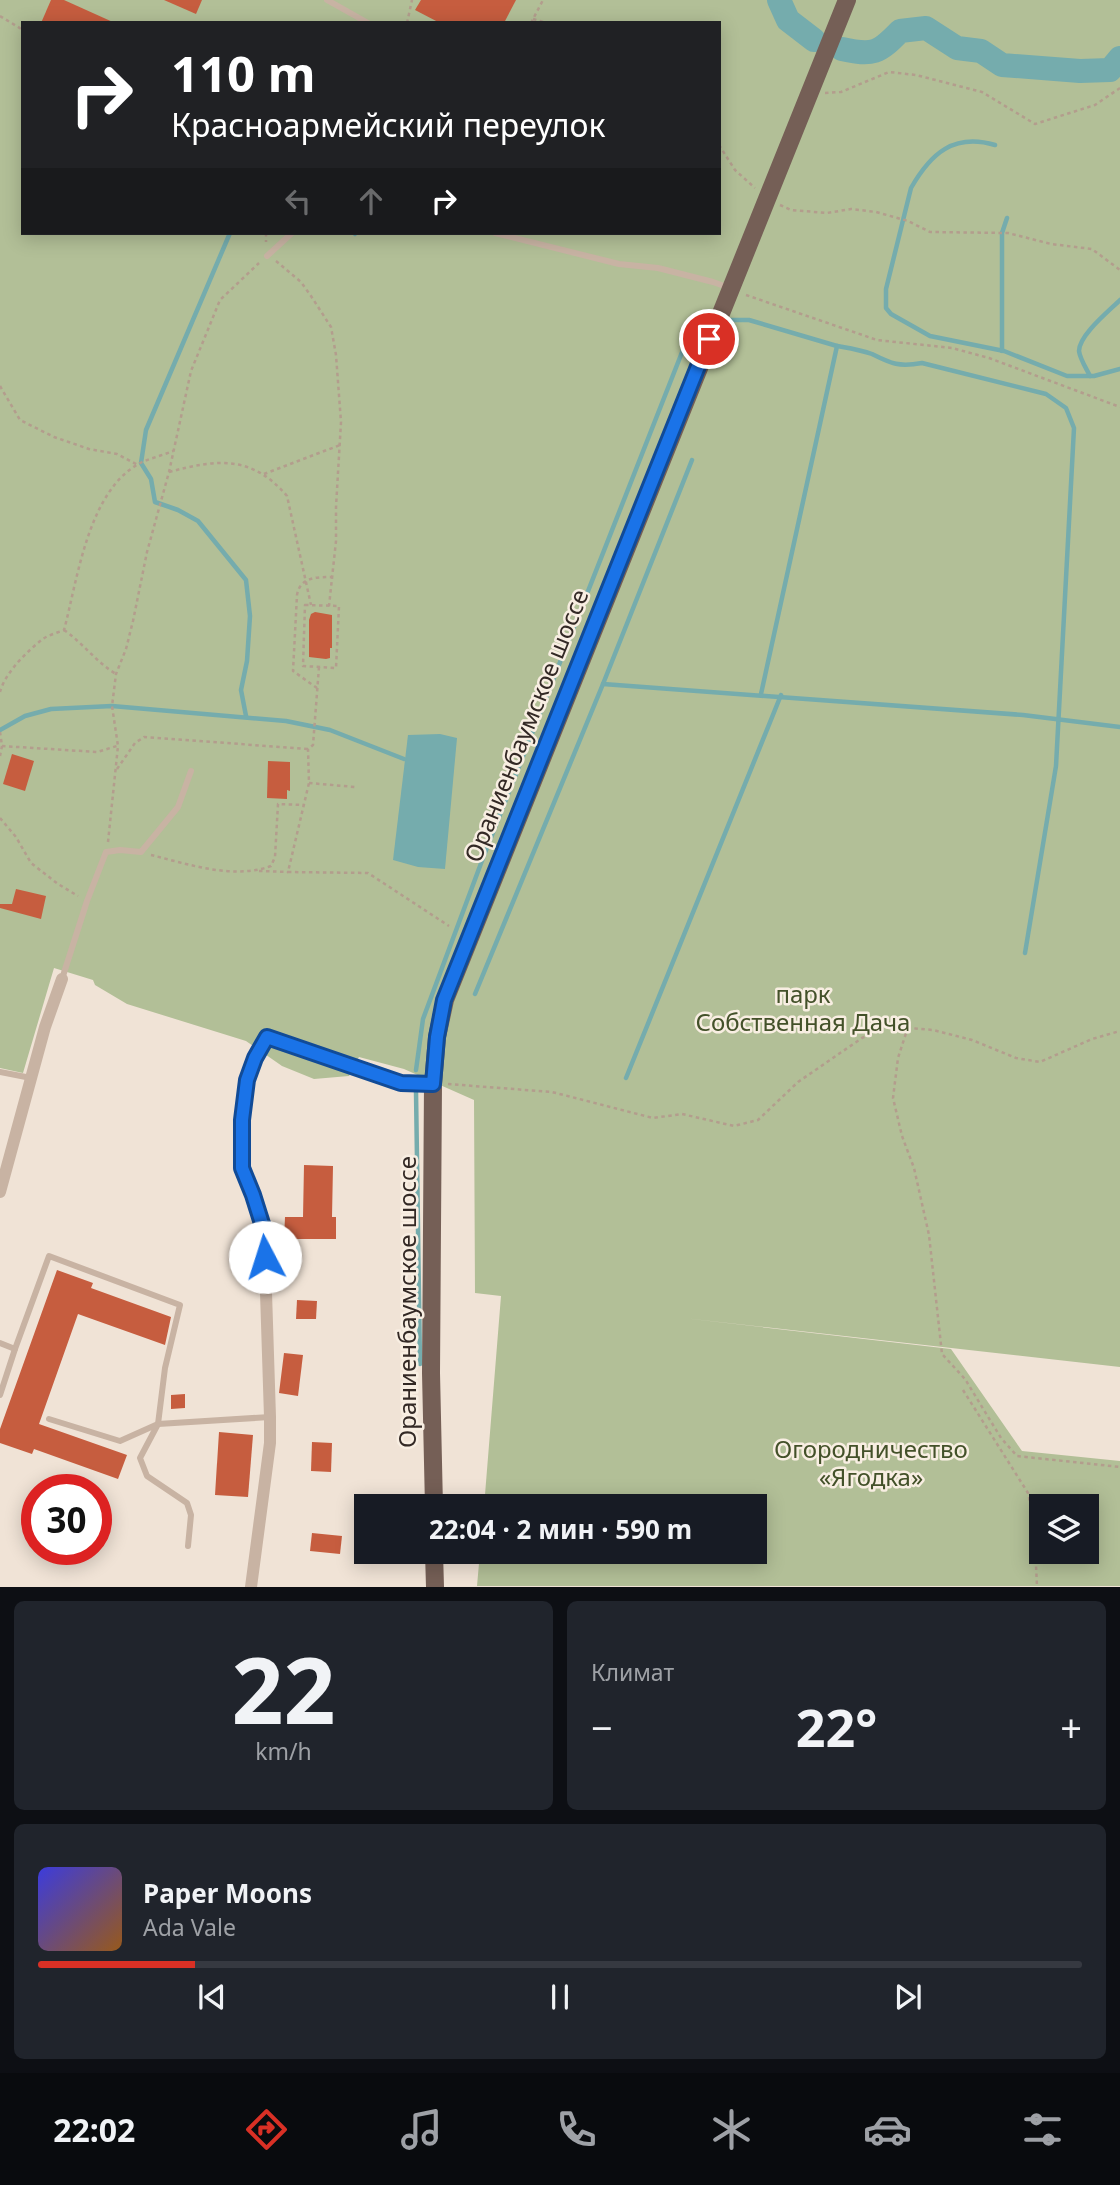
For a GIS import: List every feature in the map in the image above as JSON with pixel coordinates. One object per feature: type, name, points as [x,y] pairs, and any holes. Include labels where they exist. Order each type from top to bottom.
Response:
[{"type":"main road","name":"Ораниенбаумское шоссе","points":[[434,1494],[431,1373],[433,1084],[437,1037],[444,1000],[847,0]]},
{"type":"main road","points":[[435,1564],[435,1587]]},
{"type":"street","points":[[0,1192],[62,979]]},
{"type":"street","points":[[251,1587],[270,1443],[270,1417],[264,1230],[242,1168],[242,1120],[247,1080],[267,1037],[401,1083],[433,1084]]},
{"type":"lane","points":[[327,0],[364,21]]},
{"type":"lane","points":[[267,256],[290,235]]},
{"type":"lane","points":[[503,235],[606,261],[659,268],[730,289]]},
{"type":"lane","points":[[62,979],[106,852],[141,852],[178,807],[191,771]]},
{"type":"lane","points":[[0,1072],[31,1078]]},
{"type":"lane","points":[[0,1395],[49,1256],[180,1305],[165,1368],[158,1424],[140,1458],[147,1476],[187,1503],[191,1515],[188,1546]]},
{"type":"lane","points":[[0,1343],[15,1349]]},
{"type":"lane","points":[[49,1419],[120,1441],[158,1424],[270,1417]]},
{"type":"path","points":[[407,21],[412,0]]},
{"type":"path","points":[[532,21],[543,0]]},
{"type":"path","points":[[0,16],[21,29]]},
{"type":"path","points":[[821,94],[841,92],[889,72],[916,75],[982,92],[1035,124],[1096,105],[1120,88]]},
{"type":"path","points":[[721,148],[735,170],[767,198],[791,210],[827,213],[851,209],[908,220],[930,232],[1008,233],[1051,244],[1092,249],[1120,270]]},
{"type":"path","points":[[106,852],[117,770],[118,746],[112,706],[116,674],[126,649],[191,371],[220,300],[242,276],[267,256],[285,267],[301,282],[331,327],[340,394],[340,445],[334,577],[329,606]]},
{"type":"path","points":[[730,289],[877,340],[952,348],[989,358],[1120,407]]},
{"type":"path","points":[[0,386],[20,420],[54,437],[89,449],[117,454],[138,465]]},
{"type":"path","points":[[264,474],[340,445]]},
{"type":"path","points":[[64,630],[88,537],[99,510],[114,485],[138,465],[173,451]]},
{"type":"path","points":[[169,472],[204,463],[232,462],[264,474],[287,496],[311,605]]},
{"type":"path","points":[[317,688],[293,671],[298,588],[316,577],[334,577]]},
{"type":"path","points":[[305,605],[329,606],[339,606],[336,668],[303,666],[305,605]]},
{"type":"path","points":[[64,630],[78,639],[103,666],[116,674]]},
{"type":"path","points":[[0,692],[12,670],[44,637],[64,630]]},
{"type":"path","points":[[288,872],[309,783],[308,749],[313,744],[319,667]]},
{"type":"path","points":[[0,756],[1,734]]},
{"type":"path","points":[[117,770],[135,743],[144,737],[308,749]]},
{"type":"path","points":[[2,746],[97,752],[118,746]]},
{"type":"path","points":[[309,783],[355,787]]},
{"type":"path","points":[[257,871],[271,866],[275,857],[278,804],[303,806]]},
{"type":"path","points":[[0,818],[16,837],[31,863],[58,884],[87,901]]},
{"type":"path","points":[[141,852],[189,865],[239,872],[368,873],[449,926]]},
{"type":"path","points":[[433,1084],[472,1084],[552,1092],[653,1118],[682,1114],[734,1126],[758,1119],[798,1082],[862,1038],[887,1026],[933,1030],[972,1040],[1016,1058],[1040,1062],[1092,1039],[1120,1031]]},
{"type":"path","points":[[908,1027],[898,1058],[893,1098],[902,1136],[914,1168],[929,1235],[942,1354],[965,1379],[1001,1438],[1017,1456],[1120,1467]]},
{"type":"path","points":[[963,1390],[1028,1493],[1034,1521],[1037,1587]]},
{"type":"green space","points":[[0,0],[1120,0],[1120,1367],[683,1318],[951,1349],[1022,1451],[1120,1461],[1120,1586],[477,1586],[479,1564],[767,1564],[767,1494],[485,1494],[501,1296],[475,1293],[474,1100],[404,1069],[359,1057],[349,1076],[314,1079],[282,1066],[246,1041],[127,1004],[95,985],[93,980],[54,968],[23,1073],[0,1068]]},
{"type":"water","points":[[440,734],[457,738],[445,869],[418,867],[393,860],[408,735]]},
{"type":"building","points":[[51,0],[64,0],[111,21],[42,21]]},
{"type":"building","points":[[164,0],[202,0],[196,14]]},
{"type":"building","points":[[421,0],[516,0],[505,21],[436,21],[415,10]]},
{"type":"building","points":[[315,612],[332,615],[330,658],[309,657],[309,620]]},
{"type":"building","points":[[12,754],[34,761],[25,791],[3,784]]},
{"type":"building","points":[[268,761],[290,762],[290,791],[287,790],[287,799],[267,798]]},
{"type":"building","points":[[16,889],[46,896],[41,919],[0,908],[0,904],[12,904]]},
{"type":"building","points":[[304,1165],[333,1166],[332,1217],[336,1217],[336,1239],[284,1239],[285,1217],[303,1217]]},
{"type":"building","points":[[57,1270],[93,1283],[91,1288],[171,1317],[165,1345],[78,1314],[39,1424],[127,1455],[118,1479],[112,1477],[112,1474],[104,1474],[34,1449],[32,1454],[0,1443],[0,1429]]},
{"type":"building","points":[[297,1300],[317,1301],[316,1319],[296,1319]]},
{"type":"building","points":[[284,1353],[303,1355],[298,1396],[279,1393]]},
{"type":"building","points":[[185,1394],[185,1408],[171,1409],[171,1395]]},
{"type":"building","points":[[219,1432],[253,1435],[248,1497],[215,1495]]},
{"type":"building","points":[[312,1442],[332,1443],[331,1472],[311,1471]]},
{"type":"building","points":[[312,1533],[342,1536],[340,1554],[310,1551]]},
{"type":"waterway","points":[[779,0],[788,20],[814,40]]},
{"type":"waterway","points":[[842,49],[875,51],[900,31],[926,28],[957,48],[981,51],[1002,65],[1080,71],[1110,70],[1120,58]]},
{"type":"waterway","points":[[995,145],[980,142],[956,144],[936,156],[919,176],[911,188],[886,289],[886,308],[891,314],[930,336],[1004,351],[1067,376],[1094,376],[1120,369]]},
{"type":"waterway","points":[[1002,351],[1002,233],[1007,218]]},
{"type":"waterway","points":[[229,235],[146,430],[141,463],[151,479],[155,502],[198,521],[246,580],[250,616],[247,661],[241,690],[246,716]]},
{"type":"waterway","points":[[1090,376],[1079,351],[1080,345],[1095,324],[1120,300]]},
{"type":"waterway","points":[[416,1070],[423,1019],[483,858],[690,332],[704,314]]},
{"type":"waterway","points":[[727,320],[749,320],[837,346],[761,694]]},
{"type":"waterway","points":[[837,346],[868,353],[896,364],[922,363],[1046,394],[1066,408],[1074,428],[1056,766],[1025,953]]},
{"type":"waterway","points":[[475,994],[692,460]]},
{"type":"waterway","points":[[603,684],[1023,715],[1120,727]]},
{"type":"waterway","points":[[626,1078],[781,695]]},
{"type":"waterway","points":[[0,730],[25,716],[51,709],[112,706],[286,721],[330,730],[404,759]]},
{"type":"waterway","points":[[416,1091],[420,1364]]},
{"type":"route","points":[[265,1257],[264,1230],[242,1168],[242,1120],[247,1080],[255,1058],[267,1037],[401,1083],[433,1084],[437,1037],[444,1000],[709,339]]},
{"type":"park label","name":"парк Собственная Дача","points":[[803,1009]]},
{"type":"park label","name":"Огородничество «Ягодка»","points":[[871,1464]]}]
